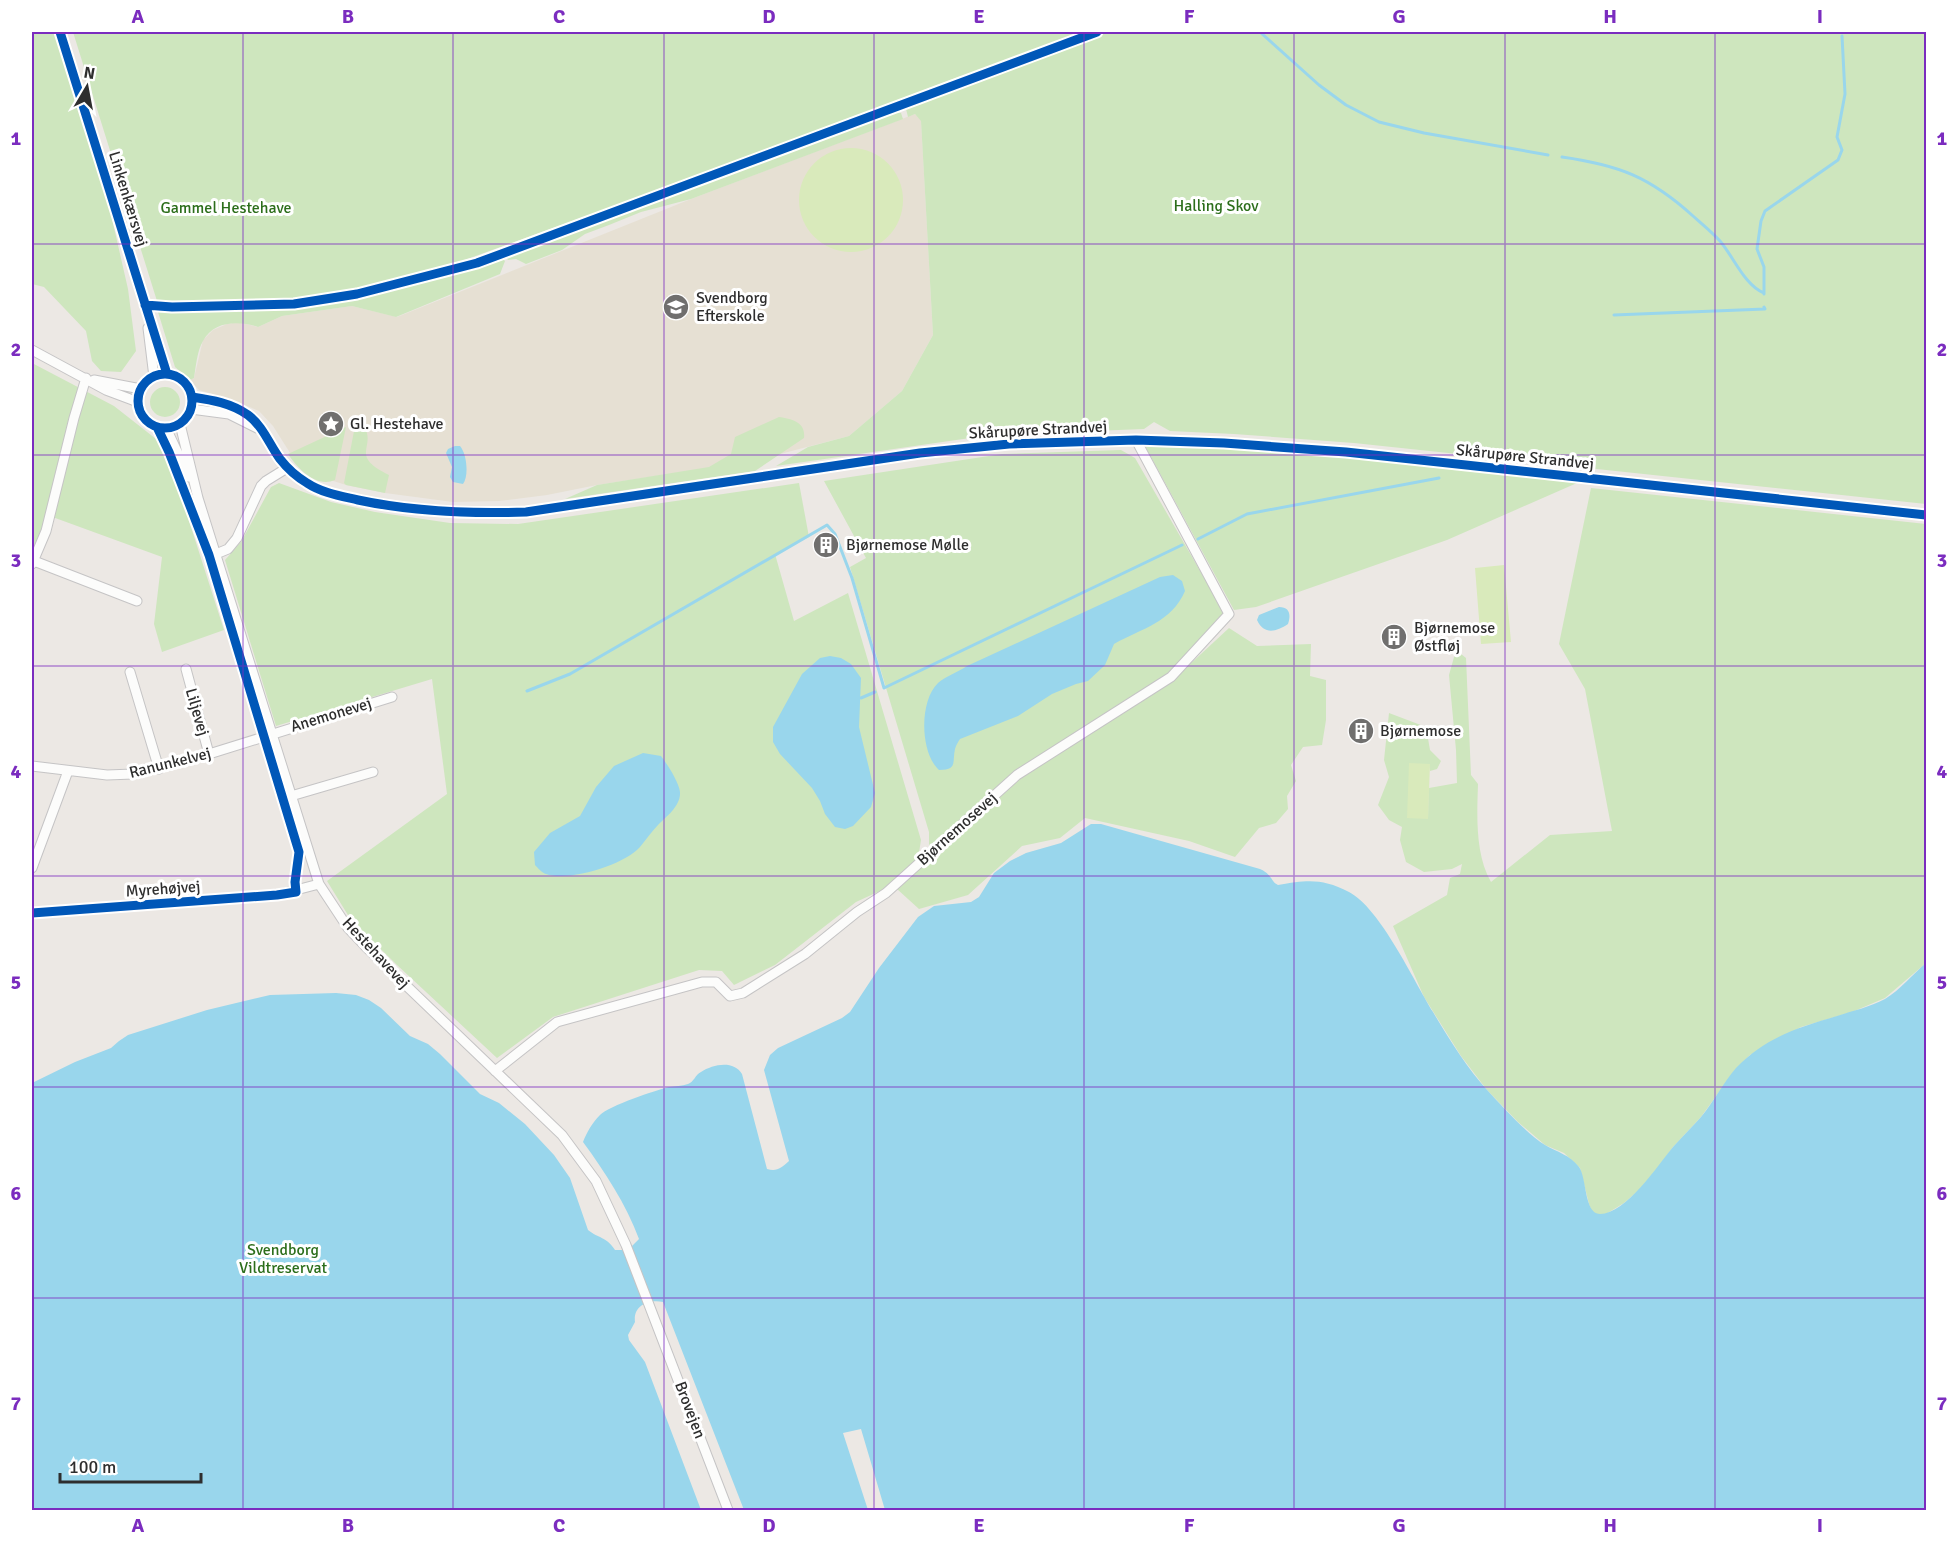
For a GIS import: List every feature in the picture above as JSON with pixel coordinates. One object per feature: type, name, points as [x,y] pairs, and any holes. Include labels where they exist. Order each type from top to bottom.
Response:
[{"type":"street","name":"Linkenkærsvej","points":[[60,32],[167,374]]},
{"type":"street","name":"Linkenkærsvej","points":[[145,305],[154,376]]},
{"type":"street","points":[[32,350],[106,390],[138,402]]},
{"type":"street","points":[[167,374],[183,381],[192,397],[191,409],[187,418],[180,424],[166,428],[149,423],[140,410],[138,402],[141,389],[154,376],[167,374]]},
{"type":"street","points":[[86,378],[141,389]]},
{"type":"street","points":[[86,378],[46,531],[33,562],[137,601]]},
{"type":"street","name":"Skårupøre Strandvej","points":[[192,397],[221,402],[249,416],[264,432],[287,468],[308,484],[334,495],[424,511],[526,512],[920,453],[1009,444],[1136,440],[1224,443],[1346,452],[1926,515]]},
{"type":"street","points":[[191,409],[229,414],[264,432]]},
{"type":"street","name":"Hestehavevej","points":[[180,424],[198,498],[319,884],[348,928],[366,947],[561,1135],[580,1157],[602,1191],[651,1310]]},
{"type":"street","name":"Hestehavevej","points":[[166,428],[198,498]]},
{"type":"street","name":"Bjørnemosevej","points":[[495,1071],[557,1022],[702,982],[716,982],[730,996],[743,993],[805,954],[857,912],[886,893],[1017,775],[1171,677],[1229,614],[1136,440]]},
{"type":"street","points":[[216,554],[228,549],[237,538],[261,486],[287,468]]},
{"type":"street","name":"Liljevej","points":[[186,669],[210,754]]},
{"type":"street","points":[[130,672],[159,769]]},
{"type":"street","name":"Anemonevej","points":[[271,734],[392,698]]},
{"type":"street","name":"Ranunkelvej","points":[[32,766],[107,776],[133,774],[159,769],[271,734]]},
{"type":"street","points":[[32,868],[68,771]]},
{"type":"street","points":[[291,796],[373,772]]},
{"type":"street","name":"Myrehøjvej","points":[[32,913],[277,896],[319,884]]},
{"type":"street","name":"Brovejen","points":[[651,1310],[728,1510]]},
{"type":"shaded area","name":"Svendborg Efterskole","points":[[915,114],[921,120],[933,335],[902,391],[849,436],[753,461],[547,495],[499,501],[453,502],[385,493],[346,485],[308,473],[292,456],[273,426],[259,411],[199,390],[190,380],[194,378],[203,340],[213,330],[227,324],[239,322],[258,327],[282,316],[352,306],[397,317],[691,199]]},
{"type":"green space","name":"Gammel Hestehave","points":[[32,32],[56,32],[110,210],[128,289],[136,351],[121,372],[101,371],[92,361],[86,331],[44,287],[32,284]]},
{"type":"green space","name":"Halling Skov","points":[[73,32],[1926,32],[1926,504],[1354,443],[1170,431],[1154,422],[1144,429],[991,435],[776,466],[808,447],[849,436],[902,391],[933,335],[921,121],[915,114],[908,117],[906,109],[908,105],[960,86],[961,76],[686,180],[459,262],[401,280],[295,299],[188,304],[157,301]]},
{"type":"green space","points":[[896,112],[901,113],[903,119],[691,199],[641,212],[585,234],[562,250],[526,264],[516,259],[508,260],[505,256]]},
{"type":"green space","points":[[851,148],[871,152],[888,163],[899,180],[903,200],[899,220],[888,237],[871,248],[851,252],[831,248],[814,237],[803,220],[799,200],[803,180],[814,163],[831,152]]},
{"type":"green space","points":[[502,258],[505,261],[500,274],[396,317],[352,306],[282,316],[258,327],[236,323],[220,326],[208,334],[203,341],[194,378],[190,380],[175,367],[158,312],[163,310],[266,309],[344,300],[403,287]]},
{"type":"green space","points":[[32,363],[114,406],[165,446],[224,630],[162,652],[154,624],[162,557],[47,515],[32,551]]},
{"type":"green space","points":[[165,387],[176,391],[180,402],[176,413],[165,417],[154,413],[150,402],[154,391]]},
{"type":"green space","points":[[779,417],[797,422],[803,428],[804,438],[755,471],[565,499],[597,485],[709,467],[731,454],[735,437]]},
{"type":"green space","points":[[355,426],[364,426],[367,434],[366,457],[377,468],[389,475],[385,493],[344,483]]},
{"type":"green space","points":[[346,427],[335,480],[321,481],[308,476],[288,454]]},
{"type":"green space","points":[[1144,444],[1307,454],[1577,483],[1447,540],[1256,607],[1234,610]]},
{"type":"green space","points":[[1121,450],[1135,458],[1225,614],[1168,674],[1016,772],[929,848],[929,832],[850,567],[866,558],[824,481],[1002,454]]},
{"type":"green space","points":[[279,483],[331,502],[375,512],[450,523],[518,524],[799,483],[809,537],[775,554],[794,621],[848,593],[921,840],[918,859],[882,890],[856,902],[775,965],[734,985],[722,971],[699,970],[553,1017],[497,1058],[351,920],[327,881],[447,794],[432,679],[276,726],[225,560],[241,542],[271,487]]},
{"type":"green space","points":[[1591,488],[1926,524],[1926,963],[1885,998],[1852,1012],[1801,1027],[1750,1055],[1734,1071],[1701,1117],[1673,1147],[1646,1184],[1624,1203],[1606,1214],[1597,1215],[1592,1212],[1589,1204],[1580,1168],[1564,1153],[1545,1145],[1518,1122],[1487,1090],[1461,1056],[1424,997],[1393,926],[1447,895],[1450,878],[1460,874],[1462,864],[1452,869],[1424,872],[1406,862],[1400,840],[1402,827],[1389,820],[1378,805],[1389,777],[1384,760],[1389,713],[1426,727],[1430,750],[1441,761],[1437,769],[1430,771],[1429,764],[1428,819],[1429,788],[1457,783],[1449,675],[1456,650],[1466,658],[1471,775],[1478,784],[1477,822],[1480,847],[1491,882],[1550,835],[1612,831],[1585,689],[1559,644]]},
{"type":"green space","points":[[1504,565],[1511,642],[1481,644],[1475,568]]},
{"type":"green space","points":[[1229,628],[1257,646],[1311,644],[1310,676],[1326,680],[1326,720],[1322,745],[1303,747],[1291,765],[1296,781],[1287,796],[1288,809],[1276,823],[1259,828],[1235,857],[1189,841],[1085,818],[1060,838],[1022,846],[968,895],[919,909],[897,889],[1020,779],[1173,680]]},
{"type":"green space","points":[[1409,763],[1430,764],[1428,819],[1407,818]]},
{"type":"water","points":[[460,446],[466,459],[467,471],[463,484],[453,482],[450,477],[452,467],[446,453],[448,449]]},
{"type":"water","points":[[1173,575],[1182,581],[1185,591],[1172,611],[1164,618],[1114,644],[1105,665],[1088,681],[1052,694],[1018,716],[960,739],[955,748],[952,767],[939,770],[928,752],[924,727],[927,702],[938,683],[967,666],[1160,577]]},
{"type":"water","points":[[1279,607],[1289,612],[1288,624],[1271,631],[1263,628],[1257,620],[1259,615]]},
{"type":"water","points":[[830,656],[841,658],[851,664],[861,678],[859,727],[875,793],[871,807],[853,826],[845,829],[835,827],[825,814],[812,788],[780,754],[773,742],[773,727],[802,674],[820,658]]},
{"type":"water","points":[[643,753],[661,756],[675,778],[680,797],[672,811],[640,847],[622,860],[582,874],[556,876],[542,872],[535,865],[534,852],[550,833],[580,816],[596,787],[614,766]]},
{"type":"water","points":[[1091,824],[1101,824],[1260,869],[1278,885],[1306,881],[1322,882],[1339,887],[1361,900],[1396,946],[1445,1032],[1473,1073],[1515,1120],[1545,1145],[1567,1157],[1579,1167],[1588,1202],[1595,1212],[1600,1214],[1610,1212],[1631,1198],[1701,1117],[1736,1068],[1747,1057],[1783,1035],[1885,999],[1926,963],[1926,1510],[885,1510],[861,1429],[843,1433],[868,1510],[744,1510],[663,1302],[657,1301],[643,1305],[636,1312],[635,1322],[628,1335],[629,1340],[645,1362],[701,1510],[32,1510],[32,1083],[111,1048],[128,1035],[207,1010],[270,995],[336,993],[356,995],[381,1008],[410,1036],[428,1044],[440,1054],[480,1094],[499,1103],[525,1124],[554,1155],[570,1178],[588,1230],[612,1245],[615,1250],[628,1250],[639,1239],[634,1226],[614,1189],[583,1142],[600,1115],[613,1107],[644,1095],[688,1084],[699,1073],[711,1067],[729,1065],[742,1074],[767,1169],[776,1170],[789,1161],[764,1070],[770,1055],[778,1048],[850,1012],[879,968],[918,917],[934,906],[971,902],[979,897],[994,873],[1010,861],[1026,853],[1061,843]]},
{"type":"waterway","points":[[1260,32],[1319,85],[1346,105],[1379,122],[1424,133],[1548,155]]},
{"type":"waterway","points":[[1764,294],[1764,267],[1757,249],[1761,221],[1765,211],[1838,160],[1842,150],[1837,137],[1845,94],[1842,36]]},
{"type":"waterway","points":[[1562,157],[1617,169],[1648,182],[1662,191],[1714,234],[1745,277],[1764,293]]},
{"type":"waterway","points":[[1614,315],[1765,309],[1764,307]]},
{"type":"waterway","points":[[1198,539],[1247,514],[1439,478]]},
{"type":"waterway","points":[[527,691],[570,674],[827,525],[835,534],[852,578],[884,688],[1182,545]]},
{"type":"waterway","points":[[861,698],[875,692]]},
{"type":"cycle path","points":[[60,32],[167,374]]},
{"type":"cycle path","points":[[145,305],[172,307],[294,304],[357,294],[477,263],[1097,32]]},
{"type":"cycle path","points":[[165,374],[175,376],[184,382],[190,391],[192,401],[190,411],[184,420],[175,426],[165,428],[155,426],[146,420],[140,411],[138,401],[140,391],[146,382],[155,376],[165,374]]},
{"type":"cycle path","points":[[192,397],[228,405],[248,415],[262,430],[286,466],[300,478],[319,489],[338,496],[379,504],[442,511],[526,512],[920,453],[1009,444],[1136,440],[1224,443],[1346,452],[1926,515]]},
{"type":"cycle path","points":[[32,913],[296,892],[299,852],[209,555],[157,427]]},
{"type":"place","name":"Svendborg Efterskole","points":[[676,307]]},
{"type":"place","name":"Gl. Hestehave","points":[[331,424]]},
{"type":"place","name":"Bjørnemose Mølle","points":[[826,545]]},
{"type":"place","name":"Bjørnemose Østfløj","points":[[1394,637]]},
{"type":"place","name":"Bjørnemose","points":[[1361,731]]},
{"type":"park label","name":"Svendborg Vildtreservat","points":[[283,1259]]}]
